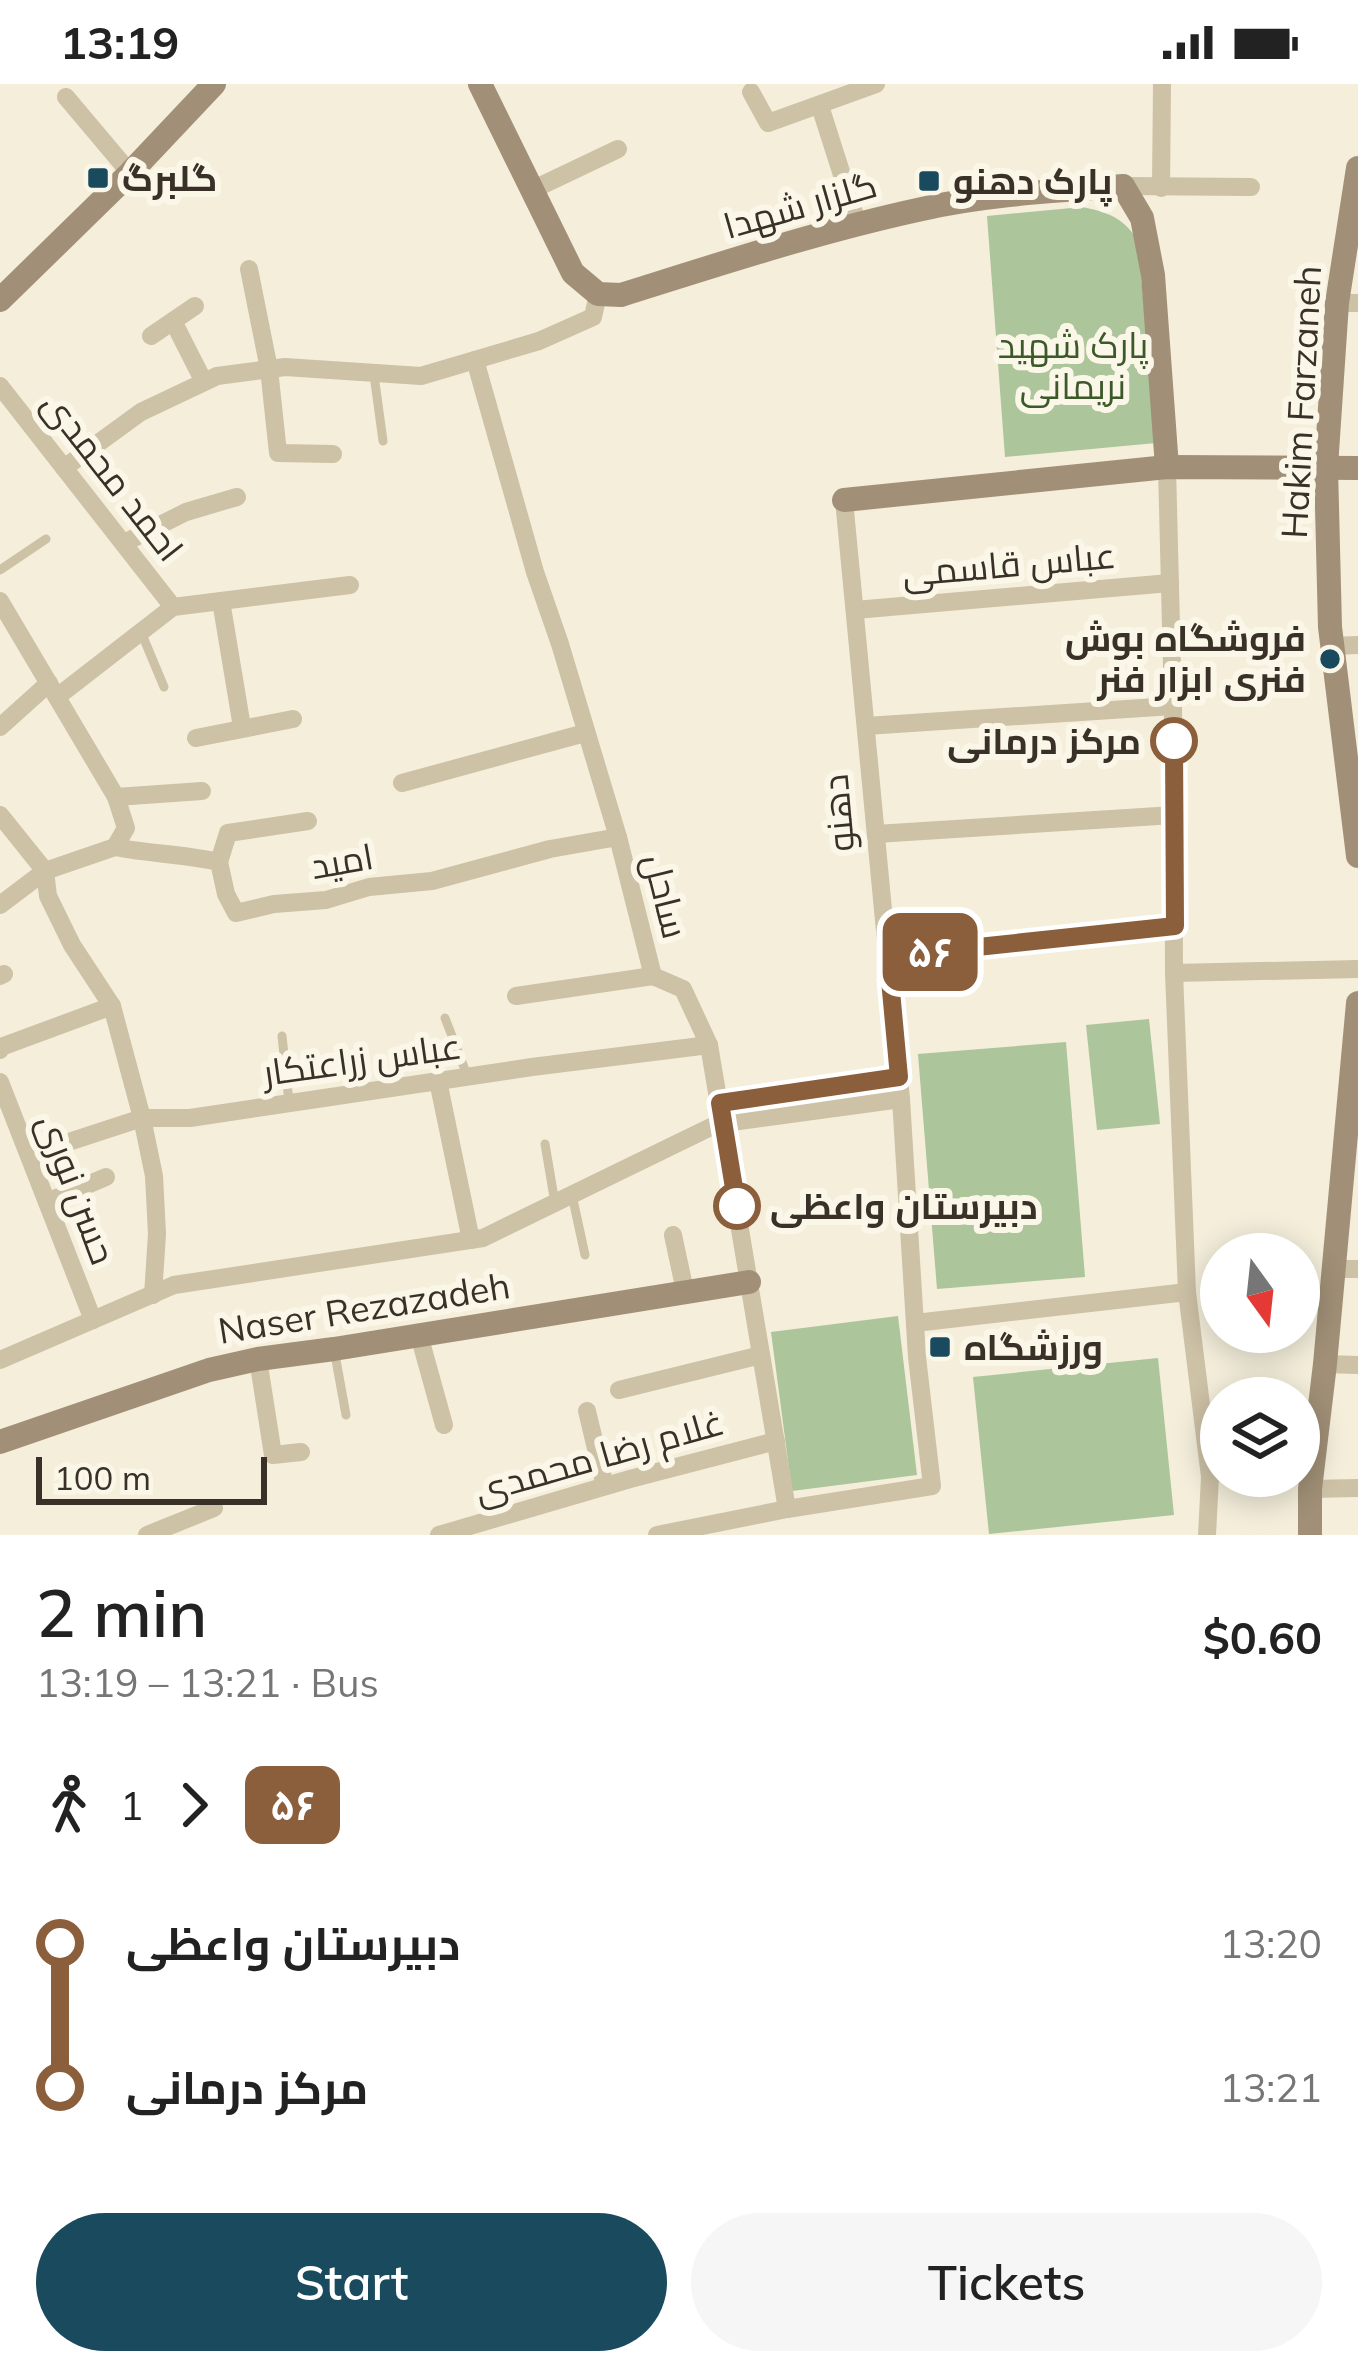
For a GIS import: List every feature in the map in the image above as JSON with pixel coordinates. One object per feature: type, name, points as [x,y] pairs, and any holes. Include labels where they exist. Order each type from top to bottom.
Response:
[{"type":"street","points":[[0,300],[214,84]]},
{"type":"street","points":[[64,468],[141,412],[217,376],[285,368],[421,376],[539,341],[593,317],[598,294],[573,273],[480,84]]},
{"type":"street","points":[[751,92],[768,123],[876,84]]},
{"type":"street","points":[[1161,188],[1162,84]]},
{"type":"street","points":[[66,97],[130,173]]},
{"type":"street","points":[[820,106],[858,225]]},
{"type":"street","points":[[534,189],[618,149]]},
{"type":"street","name":"Hakim Farzaneh","points":[[1358,167],[1348,303],[1326,466],[1345,645],[1358,856]]},
{"type":"street","points":[[1123,186],[1251,187]]},
{"type":"street","points":[[1123,186],[1142,218],[1153,275],[1167,467],[1174,973],[1187,1292],[1210,1477],[1207,1535]]},
{"type":"street","name":"گلزار شهدا","points":[[598,294],[622,295],[925,208],[1123,186]]},
{"type":"street","points":[[249,269],[269,370],[278,453],[333,454]]},
{"type":"street","points":[[151,336],[195,306]]},
{"type":"street","points":[[173,321],[204,382]]},
{"type":"street","name":"ساحل","points":[[475,360],[618,837],[653,976],[683,989],[709,1045],[776,1441],[779,1511],[774,1535]]},
{"type":"street","name":"احمد محمدی","points":[[0,386],[173,607]]},
{"type":"street","name":"دهنو","points":[[779,1511],[932,1486],[844,500],[1167,467],[1358,468]]},
{"type":"street","points":[[124,543],[186,512],[237,497]]},
{"type":"street","name":"عباس قاسمی","points":[[855,610],[1170,583]]},
{"type":"street","points":[[0,727],[173,607],[350,584]]},
{"type":"street","points":[[0,601],[116,796],[126,828],[115,847]]},
{"type":"street","points":[[221,601],[242,727]]},
{"type":"street","points":[[866,726],[1173,706]]},
{"type":"street","points":[[196,738],[292,719]]},
{"type":"street","points":[[402,783],[585,733]]},
{"type":"street","points":[[116,796],[202,790]]},
{"type":"street","points":[[0,815],[45,871],[48,896],[72,945],[112,1006],[154,1176],[153,1294]]},
{"type":"street","points":[[876,834],[1174,815]]},
{"type":"street","points":[[0,905],[45,871],[115,847],[219,862],[228,832],[308,821]]},
{"type":"street","name":"امید","points":[[219,862],[226,895],[236,914],[274,904],[326,900],[369,887],[431,881],[618,837]]},
{"type":"street","points":[[890,980],[921,953],[1175,926]]},
{"type":"street","points":[[1174,973],[1358,969]]},
{"type":"street","points":[[516,996],[653,976]]},
{"type":"street","points":[[1320,1406],[1346,1269],[1358,1003]]},
{"type":"street","points":[[0,1050],[112,1006]]},
{"type":"street","name":"عباس زراعتکار","points":[[29,1155],[142,1118],[190,1118],[709,1045]]},
{"type":"street","points":[[0,1360],[174,1286],[483,1238],[722,1113],[899,1077]]},
{"type":"street","points":[[438,1081],[470,1240]]},
{"type":"street","name":"حسن نوری","points":[[0,1082],[93,1320]]},
{"type":"street","points":[[722,1113],[901,1099]]},
{"type":"street","points":[[47,1202],[106,1178]]},
{"type":"street","points":[[673,1235],[685,1291]]},
{"type":"street","name":"Naser Rezazadeh","points":[[0,1442],[208,1370],[258,1359],[749,1282]]},
{"type":"street","points":[[915,1323],[1187,1292]]},
{"type":"street","points":[[419,1335],[444,1425]]},
{"type":"street","points":[[619,1390],[761,1355]]},
{"type":"street","points":[[258,1359],[273,1455],[301,1452]]},
{"type":"street","points":[[1325,1364],[1358,1365]]},
{"type":"street","points":[[587,1412],[604,1486]]},
{"type":"street","name":"غلام رضا محمدی","points":[[440,1535],[776,1441]]},
{"type":"street","points":[[1320,1489],[1358,1488]]},
{"type":"street","points":[[1310,1497],[1310,1535]]},
{"type":"street","points":[[147,1535],[214,1508]]},
{"type":"street","points":[[657,1535],[779,1511]]},
{"type":"lane","points":[[374,375],[383,441]]},
{"type":"lane","points":[[0,570],[46,539]]},
{"type":"lane","points":[[141,632],[164,688]]},
{"type":"lane","points":[[445,1018],[468,1076]]},
{"type":"lane","points":[[282,1036],[289,1103]]},
{"type":"lane","points":[[544,1144],[585,1255]]},
{"type":"lane","points":[[334,1349],[346,1415]]},
{"type":"green space","name":"پارک شهید نریمانی","points":[[1082,207],[1115,217],[1138,241],[1156,443],[1005,457],[987,216]]},
{"type":"green space","points":[[1149,1019],[1160,1124],[1097,1130],[1086,1025]]},
{"type":"green space","points":[[1066,1042],[1085,1277],[937,1289],[918,1054]]},
{"type":"green space","points":[[898,1316],[917,1475],[792,1491],[771,1332]]},
{"type":"green space","points":[[1158,1358],[1174,1515],[989,1534],[973,1377]]},
{"type":"bus line","name":"۵۶","points":[[737,1206],[720,1103],[899,1077],[890,980],[921,953],[1175,926],[1174,741]]},
{"type":"place","name":"گلبرگ","points":[[98,178]]},
{"type":"place","name":"پارک دهنو","points":[[929,181]]},
{"type":"place","name":"فروشگاه بوش فنری ابزار فنر","points":[[1330,659]]},
{"type":"place","name":"مرکز درمانی","points":[[1174,741]]},
{"type":"place","name":"دبیرستان واعظی","points":[[737,1206]]},
{"type":"place","name":"ورزشگاه","points":[[940,1347]]}]
